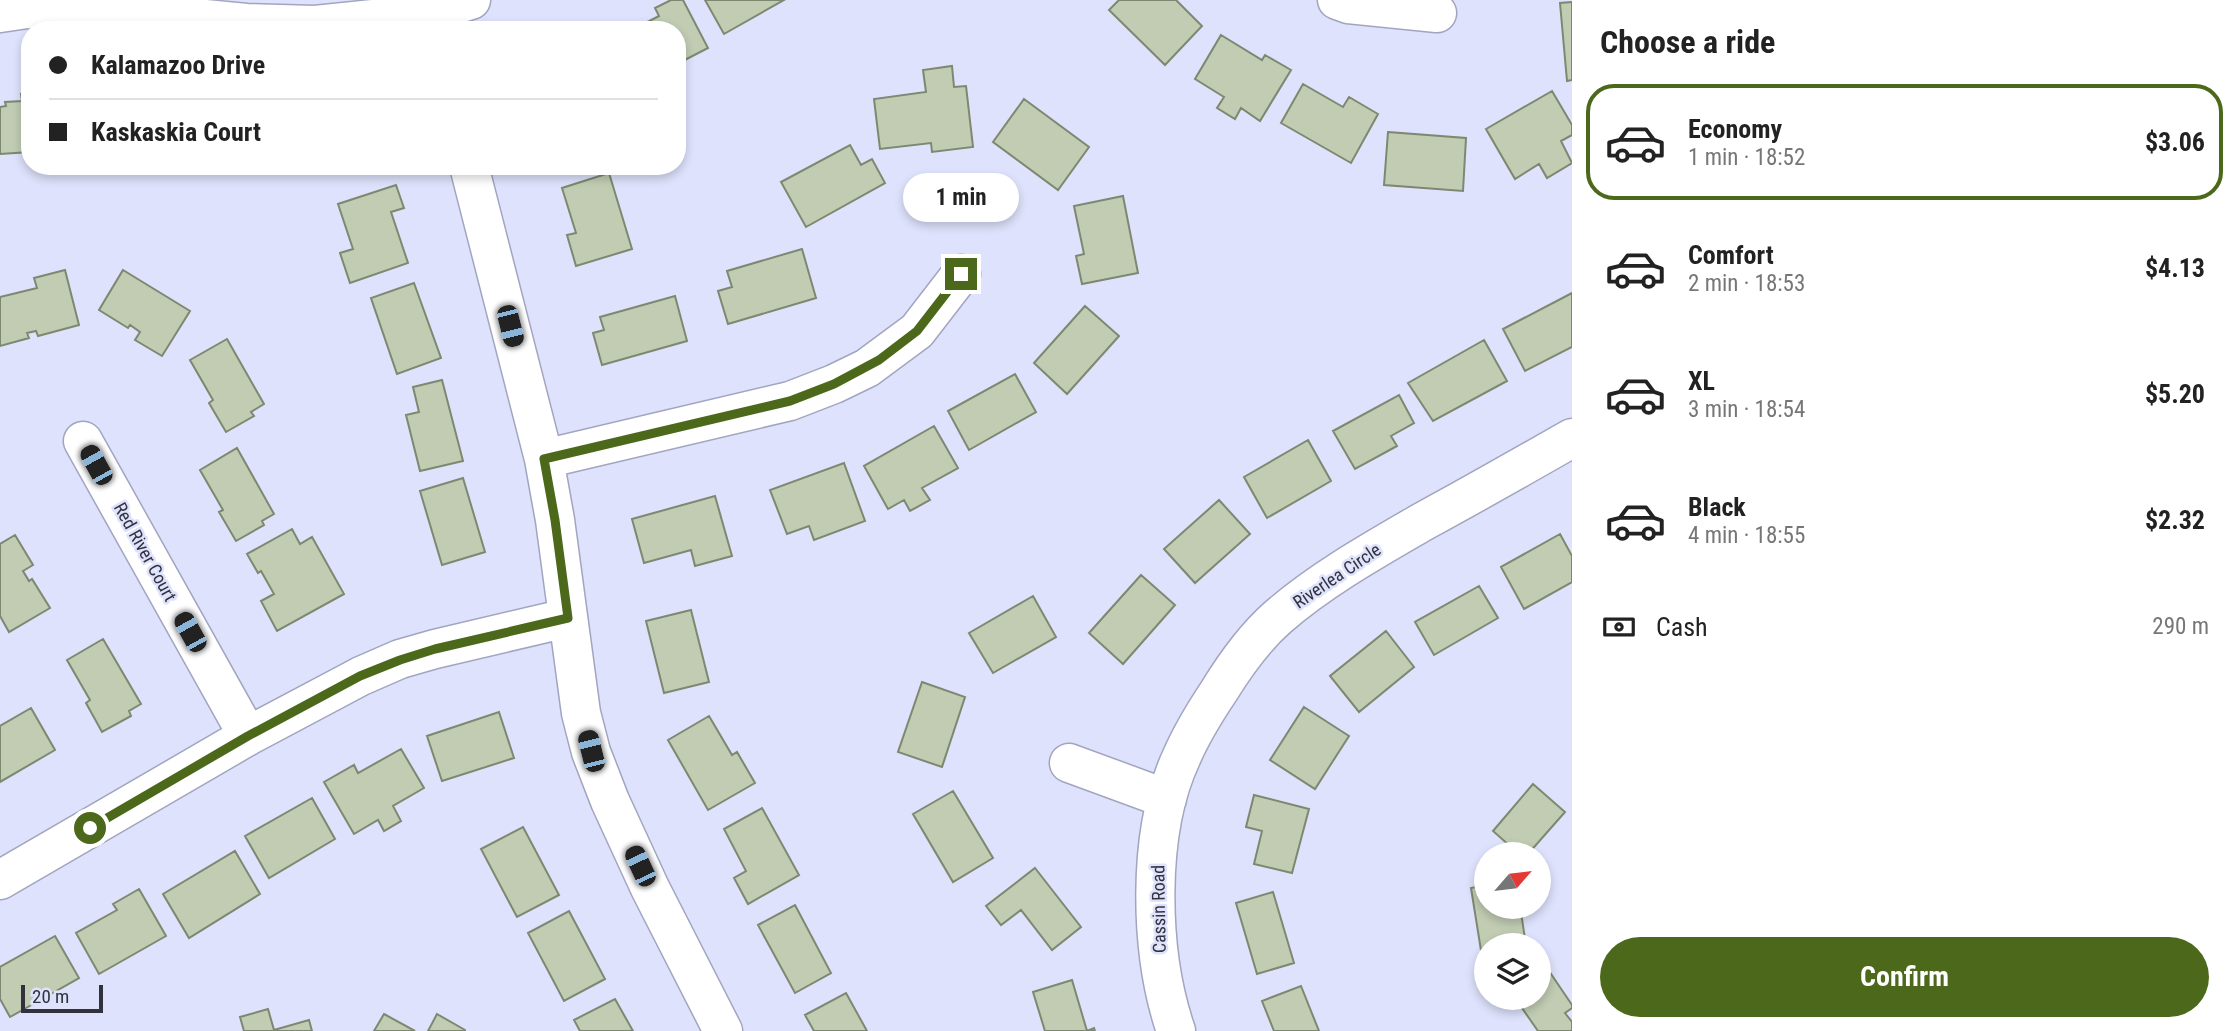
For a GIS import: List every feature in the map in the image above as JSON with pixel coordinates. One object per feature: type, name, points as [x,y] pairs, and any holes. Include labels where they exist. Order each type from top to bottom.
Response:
[{"type":"street","points":[[432,21],[471,0]]},
{"type":"street","points":[[1337,0],[1348,4],[1437,13]]},
{"type":"street","points":[[0,13],[27,9],[115,10],[226,21]]},
{"type":"street","points":[[471,175],[544,459],[581,713],[591,751],[610,801],[650,888],[723,1031]]},
{"type":"street","points":[[544,459],[790,401],[834,384],[875,362],[917,331],[961,274]]},
{"type":"street","name":"Riverlea Circle","points":[[1169,793],[1181,756],[1205,711],[1237,662],[1276,619],[1312,590],[1367,554],[1572,438]]},
{"type":"street","name":"Red River Court","points":[[83,441],[248,736]]},
{"type":"street","points":[[0,880],[248,736],[350,681],[400,660],[568,618]]},
{"type":"street","points":[[1069,763],[1169,793]]},
{"type":"street","name":"Cassin Road","points":[[1169,793],[1158,844],[1156,902],[1158,955],[1168,1010],[1176,1031]]},
{"type":"building","points":[[671,0],[683,0],[708,48],[686,59],[686,21],[649,21],[659,16],[655,8]]},
{"type":"building","points":[[705,0],[784,0],[724,34]]},
{"type":"building","points":[[1119,0],[1176,0],[1202,26],[1165,65],[1109,10]]},
{"type":"building","points":[[1572,2],[1572,80],[1567,81],[1560,3]]},
{"type":"building","points":[[1221,35],[1262,60],[1265,55],[1291,70],[1260,121],[1241,108],[1235,119],[1217,108],[1224,97],[1195,79]]},
{"type":"building","points":[[952,66],[954,87],[966,86],[973,147],[932,152],[931,143],[880,149],[874,99],[926,92],[923,70]]},
{"type":"building","points":[[1303,84],[1343,107],[1349,97],[1378,114],[1351,163],[1281,123]]},
{"type":"building","points":[[1552,91],[1572,125],[1572,135],[1561,141],[1572,163],[1547,178],[1539,164],[1515,179],[1486,129]]},
{"type":"building","points":[[1024,99],[1089,147],[1058,190],[993,142]]},
{"type":"building","points":[[21,101],[21,153],[0,154],[0,107],[6,106],[5,102]]},
{"type":"building","points":[[1388,132],[1466,138],[1463,191],[1384,185]]},
{"type":"building","points":[[850,145],[861,165],[872,159],[885,183],[806,227],[781,182]]},
{"type":"building","points":[[610,175],[632,249],[576,266],[567,235],[576,233],[562,188]]},
{"type":"building","points":[[396,185],[404,208],[391,212],[408,263],[350,283],[340,253],[353,249],[338,204]]},
{"type":"building","points":[[1123,196],[1138,273],[1082,284],[1076,256],[1084,254],[1074,206]]},
{"type":"building","points":[[802,249],[816,298],[728,324],[718,291],[732,287],[727,271]]},
{"type":"building","points":[[65,270],[79,325],[38,336],[36,331],[27,333],[29,338],[0,346],[0,297],[37,288],[34,278]]},
{"type":"building","points":[[123,270],[190,311],[162,356],[135,340],[140,332],[130,325],[128,328],[99,310]]},
{"type":"building","points":[[414,283],[441,358],[397,374],[371,298]]},
{"type":"building","points":[[1572,293],[1572,347],[1525,371],[1503,329]]},
{"type":"building","points":[[675,296],[687,341],[602,365],[593,333],[604,330],[600,317]]},
{"type":"building","points":[[1085,306],[1119,336],[1067,394],[1034,363]]},
{"type":"building","points":[[227,339],[264,404],[251,412],[254,416],[226,432],[209,403],[213,400],[190,360]]},
{"type":"building","points":[[1484,340],[1507,381],[1433,421],[1408,383]]},
{"type":"building","points":[[1015,374],[1036,412],[969,450],[948,411]]},
{"type":"building","points":[[442,380],[463,461],[420,471],[406,415],[419,412],[413,387]]},
{"type":"building","points":[[1399,395],[1414,423],[1391,436],[1397,446],[1355,469],[1333,431]]},
{"type":"building","points":[[934,426],[958,468],[922,488],[930,500],[910,511],[904,500],[888,509],[864,466]]},
{"type":"building","points":[[1308,440],[1331,481],[1267,518],[1244,477]]},
{"type":"building","points":[[237,448],[274,514],[262,521],[264,525],[236,541],[219,512],[223,510],[200,470]]},
{"type":"building","points":[[844,463],[865,521],[814,540],[809,526],[787,534],[770,490]]},
{"type":"building","points":[[463,478],[485,552],[442,565],[420,491]]},
{"type":"building","points":[[715,496],[732,556],[695,566],[691,550],[644,563],[632,519]]},
{"type":"building","points":[[1219,500],[1250,534],[1195,583],[1164,549]]},
{"type":"building","points":[[292,529],[300,544],[312,537],[344,594],[277,631],[261,601],[274,594],[247,554]]},
{"type":"building","points":[[1560,534],[1572,556],[1572,582],[1524,609],[1501,567]]},
{"type":"building","points":[[15,535],[33,565],[23,571],[29,581],[32,579],[50,608],[9,632],[0,616],[0,544]]},
{"type":"building","points":[[1141,575],[1175,605],[1123,664],[1089,633]]},
{"type":"building","points":[[1479,586],[1498,618],[1434,655],[1415,622]]},
{"type":"building","points":[[1033,596],[1056,637],[993,673],[969,633]]},
{"type":"building","points":[[691,610],[709,682],[664,693],[646,621]]},
{"type":"building","points":[[1386,631],[1414,667],[1359,712],[1330,676]]},
{"type":"building","points":[[103,639],[141,704],[129,711],[131,716],[102,732],[86,703],[90,700],[67,660]]},
{"type":"building","points":[[922,682],[965,697],[942,767],[898,752]]},
{"type":"building","points":[[1304,707],[1349,736],[1315,789],[1270,760]]},
{"type":"building","points":[[31,708],[55,750],[0,782],[0,726]]},
{"type":"building","points":[[499,712],[514,758],[442,781],[427,736]]},
{"type":"building","points":[[709,716],[732,755],[737,752],[755,783],[708,810],[668,740]]},
{"type":"building","points":[[401,749],[424,788],[393,806],[401,821],[384,831],[378,820],[354,834],[324,782],[354,765],[358,773]]},
{"type":"building","points":[[1533,784],[1565,812],[1539,842],[1505,842],[1493,831]]},
{"type":"building","points":[[953,791],[993,858],[953,882],[913,814]]},
{"type":"building","points":[[1254,795],[1309,809],[1292,873],[1254,864],[1262,831],[1246,827]]},
{"type":"building","points":[[312,798],[335,839],[269,878],[245,836]]},
{"type":"building","points":[[762,808],[799,875],[748,904],[734,878],[746,871],[724,829]]},
{"type":"building","points":[[523,827],[559,895],[517,917],[481,849]]},
{"type":"building","points":[[235,851],[260,894],[189,938],[163,894]]},
{"type":"building","points":[[1035,868],[1081,927],[1052,950],[1021,910],[1001,925],[986,906]]},
{"type":"building","points":[[139,889],[166,936],[99,974],[76,933],[117,910],[113,904]]},
{"type":"building","points":[[1273,892],[1294,963],[1257,974],[1236,903]]},
{"type":"building","points":[[795,905],[831,973],[795,993],[758,925]]},
{"type":"building","points":[[569,911],[605,979],[564,1001],[528,933]]},
{"type":"building","points":[[1476,919],[1522,919],[1524,933],[1478,933]]},
{"type":"building","points":[[55,936],[79,978],[10,1017],[0,999],[0,967]]},
{"type":"building","points":[[1551,974],[1572,1005],[1565,1013],[1572,1022],[1572,1031],[1538,1031],[1523,1010],[1551,1010]]},
{"type":"building","points":[[1072,980],[1087,1031],[1045,1031],[1033,992]]},
{"type":"building","points":[[1301,986],[1319,1031],[1274,1031],[1262,1001]]},
{"type":"building","points":[[846,993],[867,1031],[814,1031],[805,1015]]},
{"type":"building","points":[[615,999],[633,1031],[580,1031],[574,1020]]},
{"type":"building","points":[[268,1009],[274,1030],[309,1020],[312,1031],[244,1031],[240,1017]]},
{"type":"building","points":[[384,1014],[415,1031],[374,1031]]},
{"type":"building","points":[[437,1014],[465,1030],[465,1031],[428,1031]]},
{"type":"route","points":[[90,828],[248,736],[360,676],[435,649],[568,618],[544,459],[790,401],[834,384],[867,368],[917,331],[961,274]]}]
